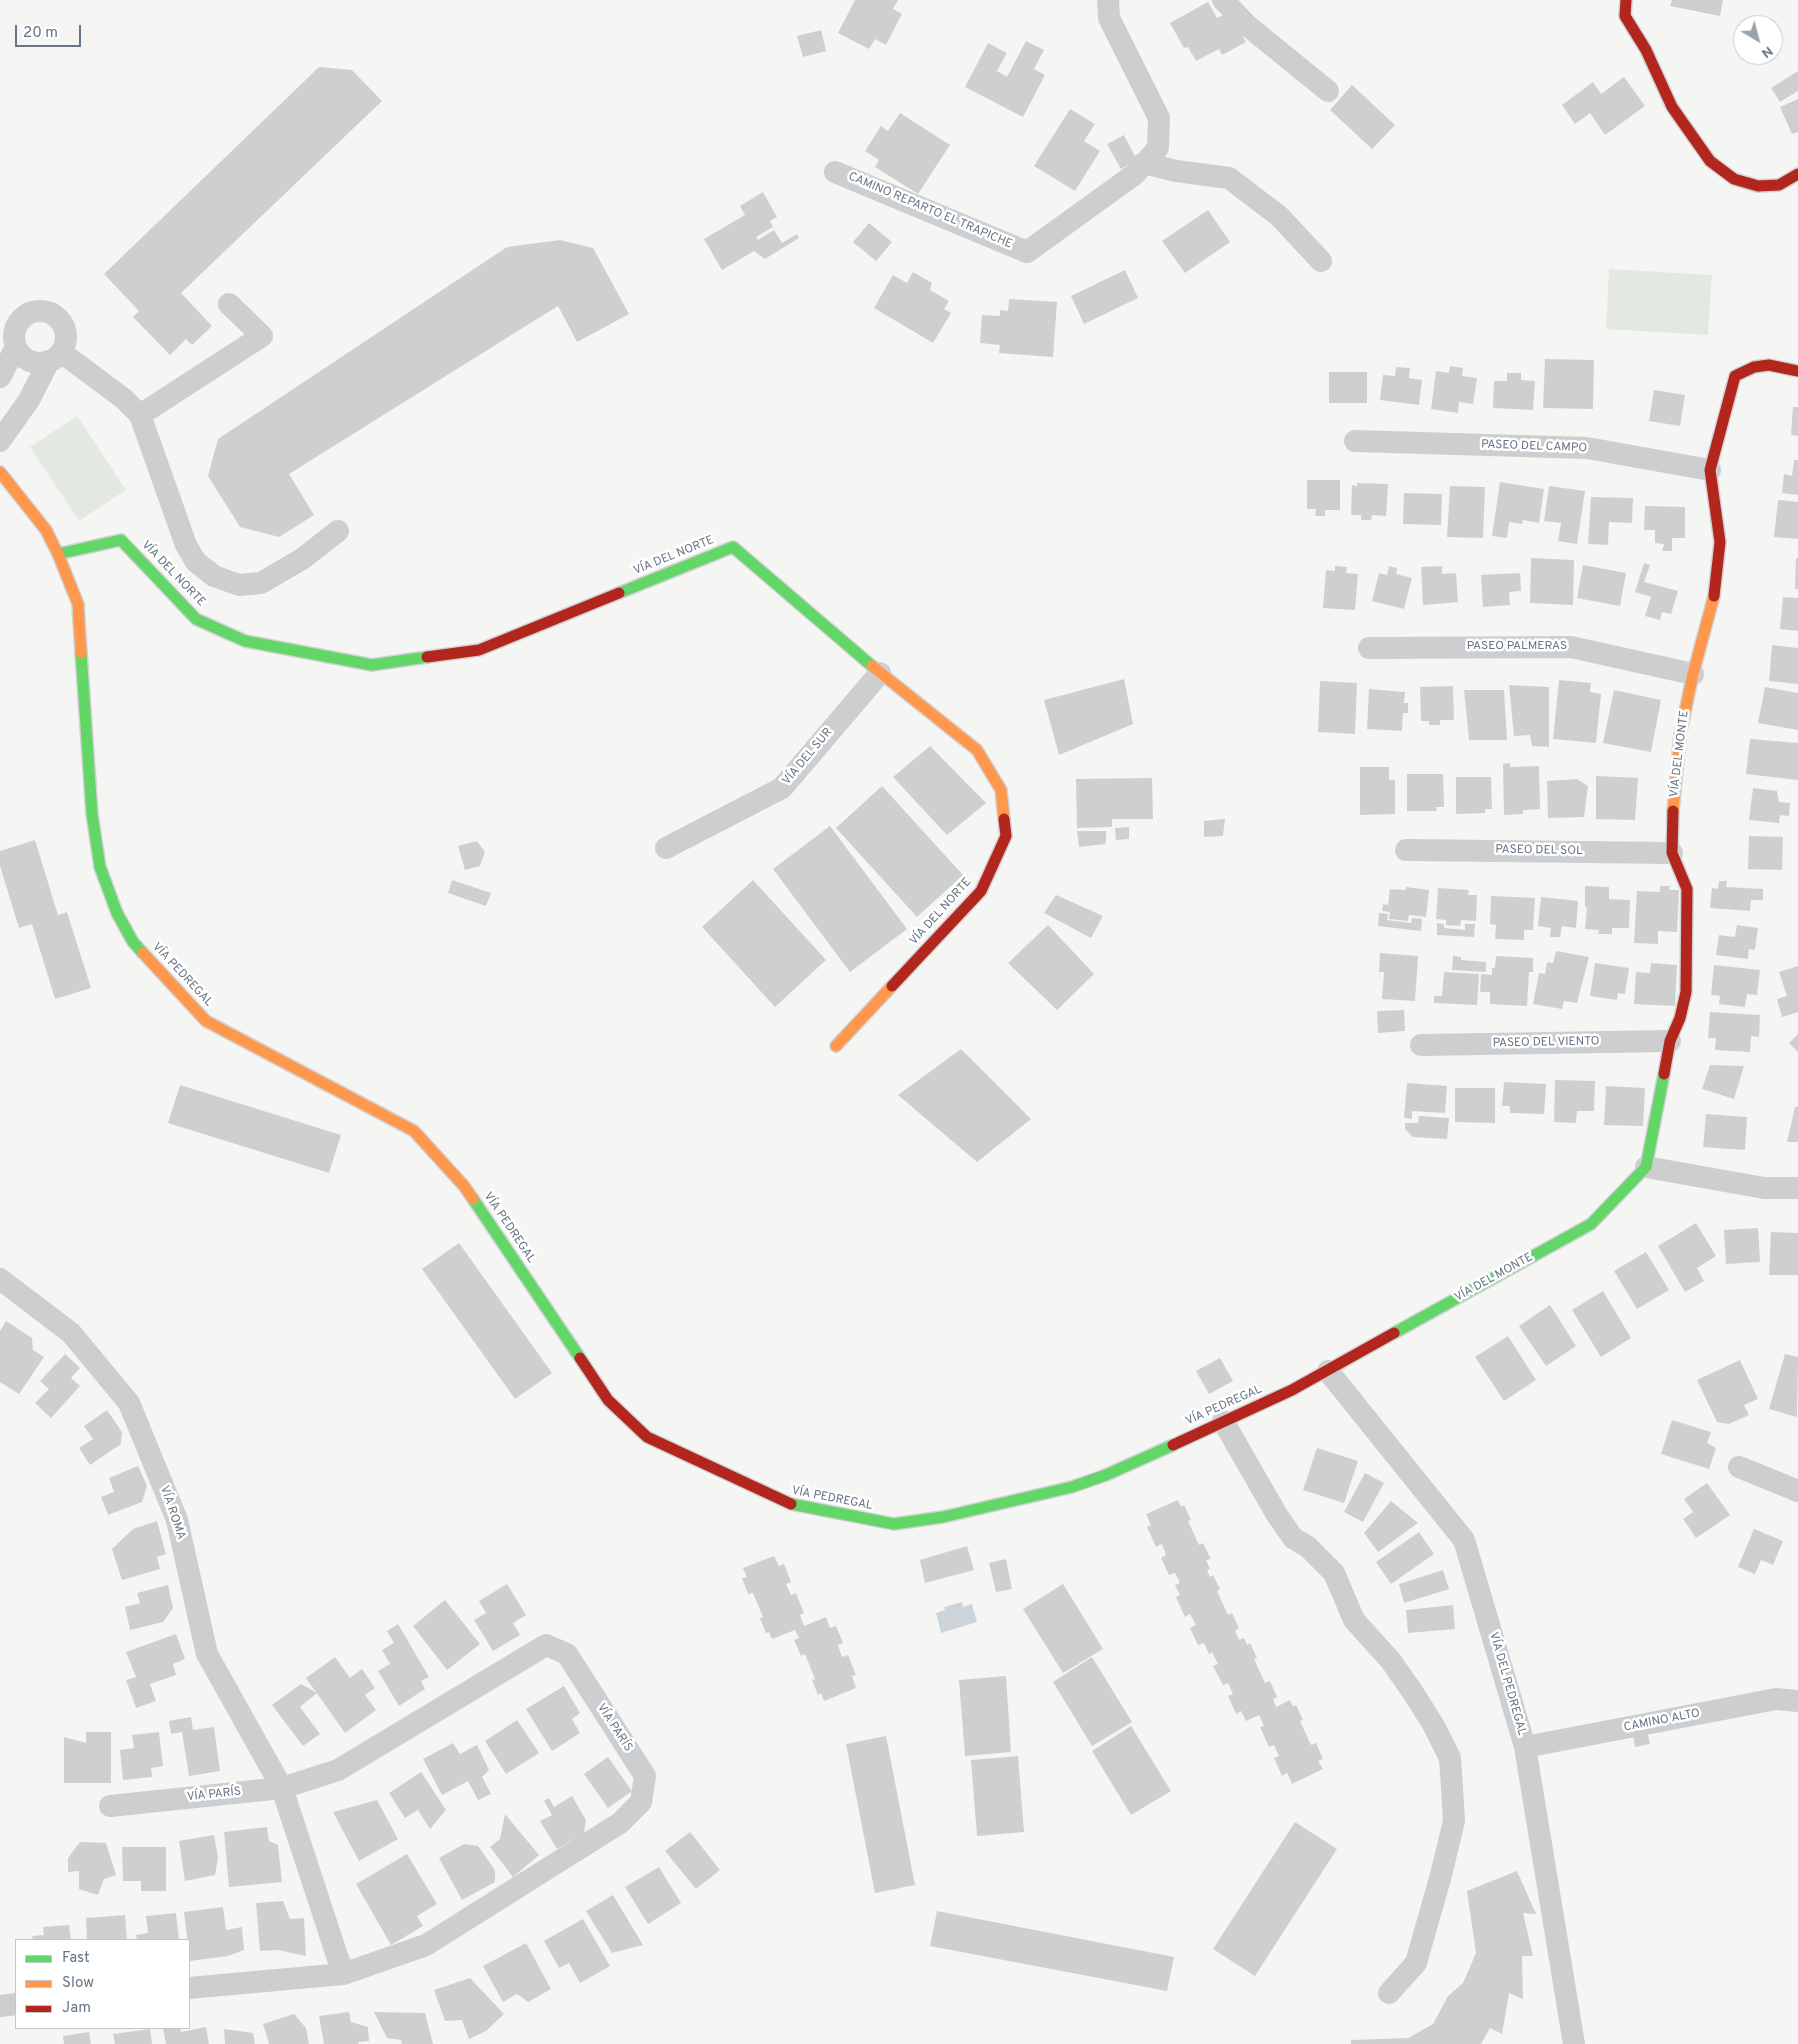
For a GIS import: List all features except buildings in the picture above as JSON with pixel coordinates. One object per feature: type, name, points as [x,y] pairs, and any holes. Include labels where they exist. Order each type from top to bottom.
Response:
[{"type":"street","name":"CAMINO REPARTO EL TRAPICHE","points":[[835,172],[1027,252],[1135,174],[1158,148],[1159,118],[1109,18],[1108,0]]},
{"type":"street","points":[[1223,0],[1248,26],[1328,91]]},
{"type":"street","points":[[1626,0],[1625,16],[1646,50],[1672,107],[1710,161],[1734,179],[1758,186],[1779,185],[1798,174]]},
{"type":"street","points":[[1144,164],[1176,171],[1229,178],[1279,216],[1321,261]]},
{"type":"street","points":[[140,415],[262,336],[229,304]]},
{"type":"street","points":[[0,377],[11,331],[22,319],[30,313],[40,311],[58,319],[64,328],[66,338],[29,400],[0,441]]},
{"type":"street","points":[[11,331],[21,356],[39,363],[55,356]]},
{"type":"street","points":[[55,356],[124,399],[140,415],[186,545],[196,562],[214,576],[239,585],[261,582],[302,559],[338,531]]},
{"type":"street","name":"VÍA DEL MONTE","points":[[1328,1371],[1591,1224],[1646,1167],[1670,1041],[1680,1018],[1686,992],[1687,889],[1672,853],[1673,807],[1680,735],[1717,579],[1720,542],[1710,470],[1735,376],[1754,367],[1769,365],[1798,371]]},
{"type":"street","name":"PASEO DEL CAMPO","points":[[1355,442],[1587,448],[1710,470]]},
{"type":"street","name":"VÍA PEDREGAL","points":[[0,472],[46,530],[78,604],[92,814],[100,867],[116,913],[133,942],[206,1021],[414,1131],[464,1186],[608,1400],[647,1438],[784,1503],[864,1520],[894,1524],[943,1517],[1072,1487],[1106,1475],[1328,1371]]},
{"type":"street","name":"VÍA DEL NORTE","points":[[58,554],[121,540],[196,619],[245,641],[372,665],[479,650],[732,547],[880,673],[977,750],[1001,790],[1006,836],[981,891],[836,1046]]},
{"type":"street","name":"PASEO PALMERAS","points":[[1369,648],[1571,647],[1693,674]]},
{"type":"street","name":"VÍA DEL SUR","points":[[666,848],[782,788],[880,673]]},
{"type":"street","name":"PASEO DEL SOL","points":[[1406,850],[1672,853]]},
{"type":"street","name":"PASEO DEL VIENTO","points":[[1421,1045],[1670,1041]]},
{"type":"street","points":[[1646,1167],[1764,1188],[1798,1188]]},
{"type":"street","name":"VÍA ROMA","points":[[0,1279],[71,1333],[130,1403],[177,1520],[208,1654],[282,1788],[343,1974]]},
{"type":"street","name":"VÍA DEL PEDREGAL","points":[[1328,1371],[1464,1540],[1525,1747],[1574,2044]]},
{"type":"street","points":[[1223,1421],[1277,1515],[1293,1538],[1308,1546],[1334,1573],[1354,1620],[1391,1661],[1414,1694],[1434,1726],[1450,1758],[1454,1821],[1441,1875],[1416,1963],[1389,1993]]},
{"type":"street","points":[[1739,1467],[1798,1491]]},
{"type":"street","name":"VÍA PARÍS","points":[[110,1806],[282,1788],[338,1770],[546,1645],[567,1654],[645,1776],[641,1802],[620,1823],[426,1945],[343,1974],[190,1988]]},
{"type":"street","name":"CAMINO ALTO","points":[[1525,1747],[1776,1699],[1798,1702]]},
{"type":"street","points":[[0,2006],[15,2004]]},
{"type":"shaded area","points":[[1609,269],[1712,275],[1708,335],[1606,329]]},
{"type":"shaded area","points":[[77,416],[126,490],[79,521],[30,447]]},
{"type":"shaded area","points":[[962,1602],[963,1607],[972,1604],[977,1622],[941,1633],[936,1613],[945,1610],[944,1607]]},
{"type":"traffic: fast","points":[[58,554],[121,540],[196,619],[245,641],[372,665],[427,657]]},
{"type":"traffic: fast","points":[[619,593],[733,547],[872,666]]},
{"type":"traffic: fast","points":[[81,653],[92,814],[100,867],[117,913],[133,942],[143,953]]},
{"type":"traffic: fast","points":[[1394,1333],[1591,1224],[1646,1167],[1664,1074]]},
{"type":"traffic: fast","points":[[473,1199],[580,1358]]},
{"type":"traffic: fast","points":[[791,1504],[894,1524],[943,1517],[1072,1487],[1106,1475],[1173,1445]]},
{"type":"traffic: slow","points":[[0,472],[46,530],[58,554],[78,604],[81,653]]},
{"type":"traffic: slow","points":[[1673,811],[1680,735],[1693,674],[1714,596]]},
{"type":"traffic: slow","points":[[872,666],[977,750],[1001,790],[1004,819]]},
{"type":"traffic: slow","points":[[143,953],[206,1021],[414,1131],[464,1186],[473,1199]]},
{"type":"traffic: slow","points":[[836,1046],[892,986]]},
{"type":"traffic: jam","points":[[1626,0],[1625,16],[1646,50],[1672,107],[1710,161],[1734,179],[1758,186],[1779,185],[1798,174]]},
{"type":"traffic: jam","points":[[1714,596],[1720,542],[1710,470],[1735,376],[1754,367],[1769,365],[1798,371]]},
{"type":"traffic: jam","points":[[427,657],[479,650],[619,593]]},
{"type":"traffic: jam","points":[[1664,1074],[1670,1041],[1680,1018],[1686,992],[1687,889],[1672,853],[1673,811]]},
{"type":"traffic: jam","points":[[892,986],[981,891],[1006,836],[1004,819]]},
{"type":"traffic: jam","points":[[1173,1445],[1292,1390],[1394,1333]]},
{"type":"traffic: jam","points":[[580,1358],[608,1400],[647,1437],[791,1504]]}]
